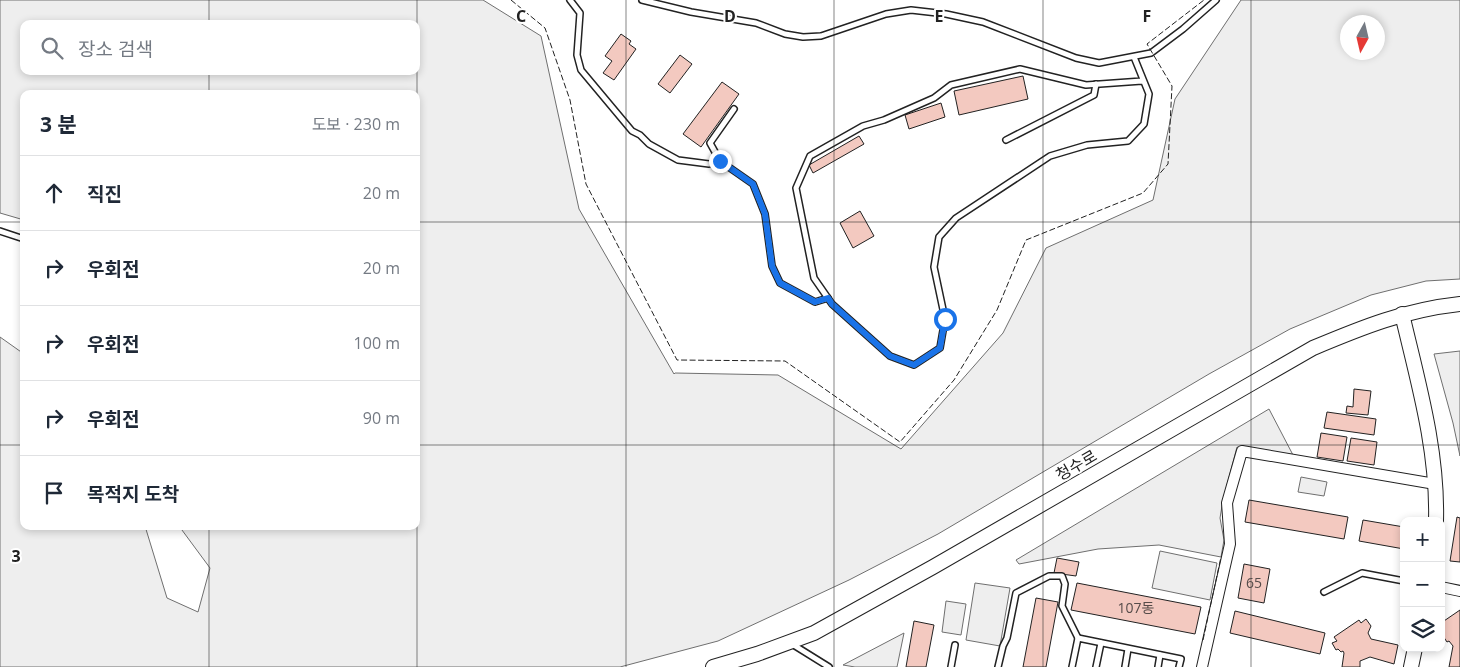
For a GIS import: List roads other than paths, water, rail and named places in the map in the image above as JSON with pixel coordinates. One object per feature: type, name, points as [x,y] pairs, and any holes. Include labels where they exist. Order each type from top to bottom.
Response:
[{"type":"main road","name":"청수로","points":[[713,667],[757,654],[814,633],[933,567],[1313,348],[1361,328],[1402,314],[1434,306],[1460,304]]},
{"type":"main road","points":[[1402,314],[1430,431],[1436,517]]},
{"type":"main road","points":[[1411,667],[1414,652]]},
{"type":"street","points":[[1202,667],[1230,544],[1227,503],[1242,451],[1435,484]]},
{"type":"street","points":[[1445,589],[1460,591]]},
{"type":"lane","points":[[570,0],[580,13],[577,55],[581,70],[632,131],[640,134],[649,144],[678,160],[709,164],[720,161]]},
{"type":"lane","points":[[642,0],[691,12],[756,24],[785,34],[803,36],[821,36],[886,14],[911,10],[946,14],[983,22],[1076,58],[1099,63],[1152,53],[1216,0]]},
{"type":"lane","points":[[1134,57],[1142,81],[1149,94],[1144,124],[1128,141],[1088,145],[1050,156],[956,218],[939,238],[934,267],[945,319],[940,348],[914,365],[890,356],[832,304],[814,278],[796,188],[810,156],[863,126],[884,120],[934,98],[951,85],[1020,70],[1086,84],[1142,81]]},
{"type":"lane","points":[[1006,140],[1094,95],[1096,84]]},
{"type":"lane","points":[[734,109],[710,143],[720,161],[753,184],[765,214],[772,266],[780,283],[815,302],[828,298]]},
{"type":"lane","points":[[0,231],[20,238]]},
{"type":"lane","points":[[1324,592],[1362,573],[1400,580]]},
{"type":"lane","points":[[998,667],[1002,646],[1007,638],[1016,593],[1049,576],[1062,576],[1065,584],[1062,606],[1078,638],[1072,667]]},
{"type":"lane","points":[[1078,638],[1181,659],[1179,667]]},
{"type":"lane","points":[[789,642],[829,667]]},
{"type":"lane","points":[[1096,667],[1101,643]]},
{"type":"lane","points":[[951,667],[955,645]]},
{"type":"lane","points":[[1125,667],[1128,649]]},
{"type":"lane","points":[[1158,667],[1160,655]]}]
